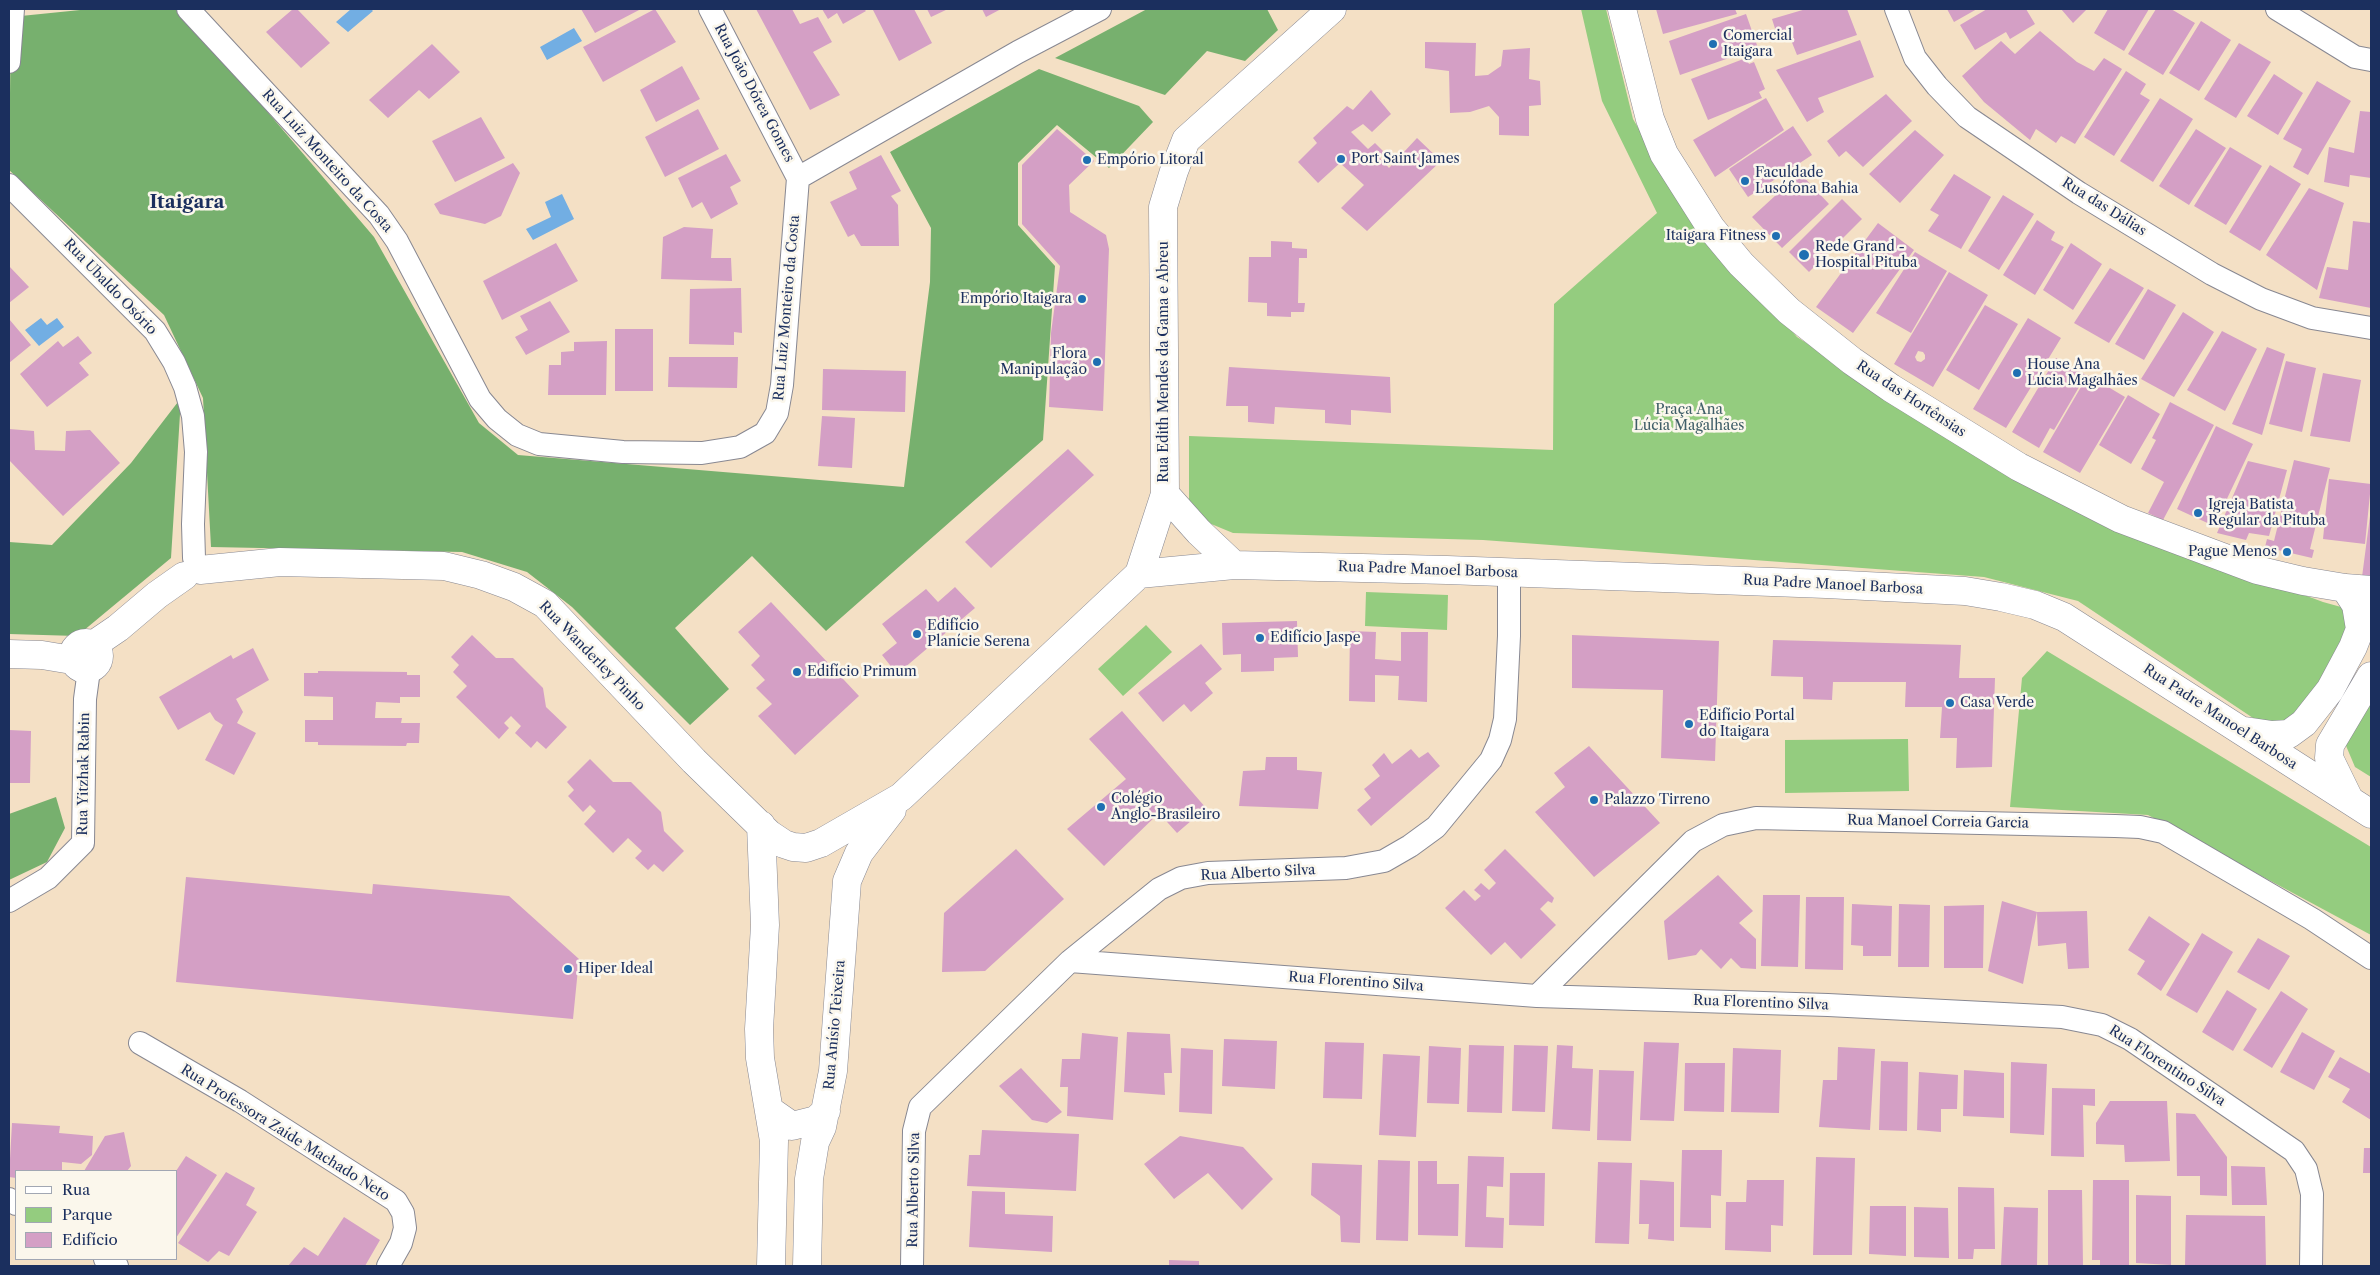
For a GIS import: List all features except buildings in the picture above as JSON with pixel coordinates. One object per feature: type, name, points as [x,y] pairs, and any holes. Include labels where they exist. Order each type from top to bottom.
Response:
[{"type":"street","points":[[9,62],[13,9]]},
{"type":"street","name":"Rua Luiz Monteiro da Costa","points":[[188,9],[379,215],[397,240],[480,399],[497,419],[516,435],[539,444],[623,452],[702,453],[740,447],[765,433],[777,413],[782,385],[798,178]]},
{"type":"street","name":"Rua João Dórea Gomes","points":[[710,9],[798,178]]},
{"type":"street","points":[[798,178],[1018,52],[1100,9]]},
{"type":"street","name":"Rua Edith Mendes da Gama e Abreu","points":[[901,797],[1139,574],[1165,494],[1163,207],[1174,171],[1186,140],[1332,9]]},
{"type":"street","name":"Rua das Hortênsias","points":[[1622,9],[1650,119],[1664,154],[1711,228],[1741,264],[1789,311],[1860,366],[1952,427],[2019,467],[2121,519],[2257,570],[2303,582],[2371,590]]},
{"type":"street","name":"Rua das Dálias","points":[[1896,9],[1916,58],[1937,86],[1966,117],[2055,177],[2212,274],[2262,299],[2312,318],[2371,328]]},
{"type":"street","points":[[2277,9],[2356,57],[2371,60]]},
{"type":"street","name":"Rua Ubaldo Osório","points":[[9,185],[155,331],[174,362],[185,387],[193,416],[196,452],[191,566]]},
{"type":"street","points":[[1165,494],[1199,532],[1234,565]]},
{"type":"street","name":"Rua Wanderley Pinho","points":[[191,566],[280,562],[444,566],[481,575],[514,587],[545,604],[694,761],[769,834],[784,844],[806,848],[827,855],[839,867],[847,881]]},
{"type":"street","name":"Rua Padre Manoel Barbosa","points":[[1139,574],[1234,565],[1509,572],[1965,591],[2001,597],[2035,605],[2064,617],[2360,807]]},
{"type":"street","points":[[9,654],[84,658],[191,566]]},
{"type":"street","name":"Rua Alberto Silva","points":[[912,1266],[914,1131],[920,1107],[1070,961],[1159,888],[1181,878],[1208,873],[1346,868],[1384,861],[1410,846],[1436,826],[1491,760],[1500,740],[1505,710],[1509,572]]},
{"type":"street","points":[[2241,730],[2272,735],[2289,734],[2304,723],[2330,690],[2360,629],[2356,605],[2345,588]]},
{"type":"street","name":"Rua Yitzhak Rabin","points":[[9,901],[48,878],[83,843],[84,658]]},
{"type":"street","points":[[2360,807],[2329,758],[2330,745],[2371,676]]},
{"type":"street","points":[[765,882],[772,870],[785,857],[821,844],[901,797]]},
{"type":"street","name":"Rua Anísio Teixeira","points":[[807,1266],[809,1179],[815,1142],[822,1127],[826,1111],[832,1071],[847,881],[859,853],[901,797]]},
{"type":"street","name":"Rua Manoel Correia Garcia","points":[[1537,996],[1693,841],[1723,825],[1756,818],[2115,826],[2140,827],[2163,832],[2312,919],[2371,958]]},
{"type":"street","points":[[760,825],[765,882],[765,925],[759,1029],[760,1058],[774,1141],[771,1266]]},
{"type":"street","name":"Rua Florentino Silva","points":[[1070,961],[1537,996],[1828,1005],[2062,1017],[2102,1025],[2138,1044],[2294,1151],[2306,1169],[2312,1194],[2311,1266]]},
{"type":"street","name":"Rua Professora Zaíde Machado Neto","points":[[140,1043],[240,1102],[396,1201],[403,1213],[405,1228],[401,1243],[388,1266]]},
{"type":"street","points":[[769,1110],[792,1126],[816,1120],[826,1111]]},
{"type":"green space","points":[[90,9],[180,9],[374,237],[479,423],[518,455],[904,487],[930,282],[931,228],[890,152],[1039,69],[1139,106],[1153,122],[1109,168],[1057,125],[1018,163],[1018,225],[1055,266],[1043,440],[826,631],[752,556],[675,628],[729,689],[690,725],[572,607],[527,572],[462,552],[211,547],[203,398],[164,315],[9,170],[11,17]]},
{"type":"green space","points":[[1147,9],[1267,9],[1278,30],[1245,61],[1207,51],[1165,95],[1055,58]]},
{"type":"green space","name":"Praça Ana Lúcia Magalhães","points":[[1581,9],[1606,9],[1633,119],[1683,204],[1797,337],[2063,505],[2323,602],[2341,607],[2351,618],[2350,635],[2298,715],[2280,725],[2256,720],[2078,601],[1984,577],[1483,540],[1233,533],[1204,521],[1189,503],[1189,436],[1553,450],[1554,304],[1657,213],[1602,101]]},
{"type":"green space","points":[[181,398],[171,558],[77,636],[9,634],[9,542],[52,545],[131,463]]},
{"type":"green space","points":[[1366,592],[1448,595],[1447,630],[1365,626]]},
{"type":"green space","points":[[1146,625],[1172,652],[1123,696],[1098,669]]},
{"type":"green space","points":[[2047,651],[2371,847],[2371,935],[2148,815],[2010,807],[2022,678]]},
{"type":"green space","points":[[2371,696],[2371,777],[2355,767],[2344,741]]},
{"type":"green space","points":[[1908,739],[1909,791],[1785,793],[1785,740]]},
{"type":"green space","points":[[56,797],[65,828],[47,862],[9,880],[9,814]]},
{"type":"water","points":[[351,9],[371,9],[373,11],[348,32],[336,22]]},
{"type":"water","points":[[574,28],[582,41],[547,60],[540,47]]},
{"type":"water","points":[[562,194],[574,219],[533,240],[526,229],[551,217],[545,202]]},
{"type":"water","points":[[41,318],[47,325],[57,318],[64,327],[39,346],[25,330]]},
{"type":"place","name":"Comercial Itaigara","points":[[1713,44]]},
{"type":"place","name":"Port Saint James","points":[[1341,159]]},
{"type":"place","name":"Empório Litoral","points":[[1087,160]]},
{"type":"place","name":"Faculdade Lusófona Bahia","points":[[1745,181]]},
{"type":"place","name":"Itaigara Fitness","points":[[1776,236]]},
{"type":"place","name":"Rede Grand - Hospital Pituba","points":[[1804,255]]},
{"type":"place","name":"Empório Itaigara","points":[[1082,299]]},
{"type":"place","name":"Flora Manipulação","points":[[1097,362]]},
{"type":"place","name":"House Ana Lúcia Magalhães","points":[[2017,373]]},
{"type":"place","name":"Igreja Batista Regular da Pituba","points":[[2198,513]]},
{"type":"place","name":"Pague Menos","points":[[2287,552]]},
{"type":"place","name":"Edifício Planície Serena","points":[[917,634]]},
{"type":"place","name":"Edifício Jaspe","points":[[1260,638]]},
{"type":"place","name":"Edifício Primum","points":[[797,672]]},
{"type":"place","name":"Casa Verde","points":[[1950,703]]},
{"type":"place","name":"Edifício Portal do Itaigara","points":[[1689,724]]},
{"type":"place","name":"Palazzo Tirreno","points":[[1594,800]]},
{"type":"place","name":"Colégio Anglo-Brasileiro","points":[[1101,807]]},
{"type":"place","name":"Hiper Ideal","points":[[568,969]]},
{"type":"district","name":"Itaigara","points":[[187,203]]}]
